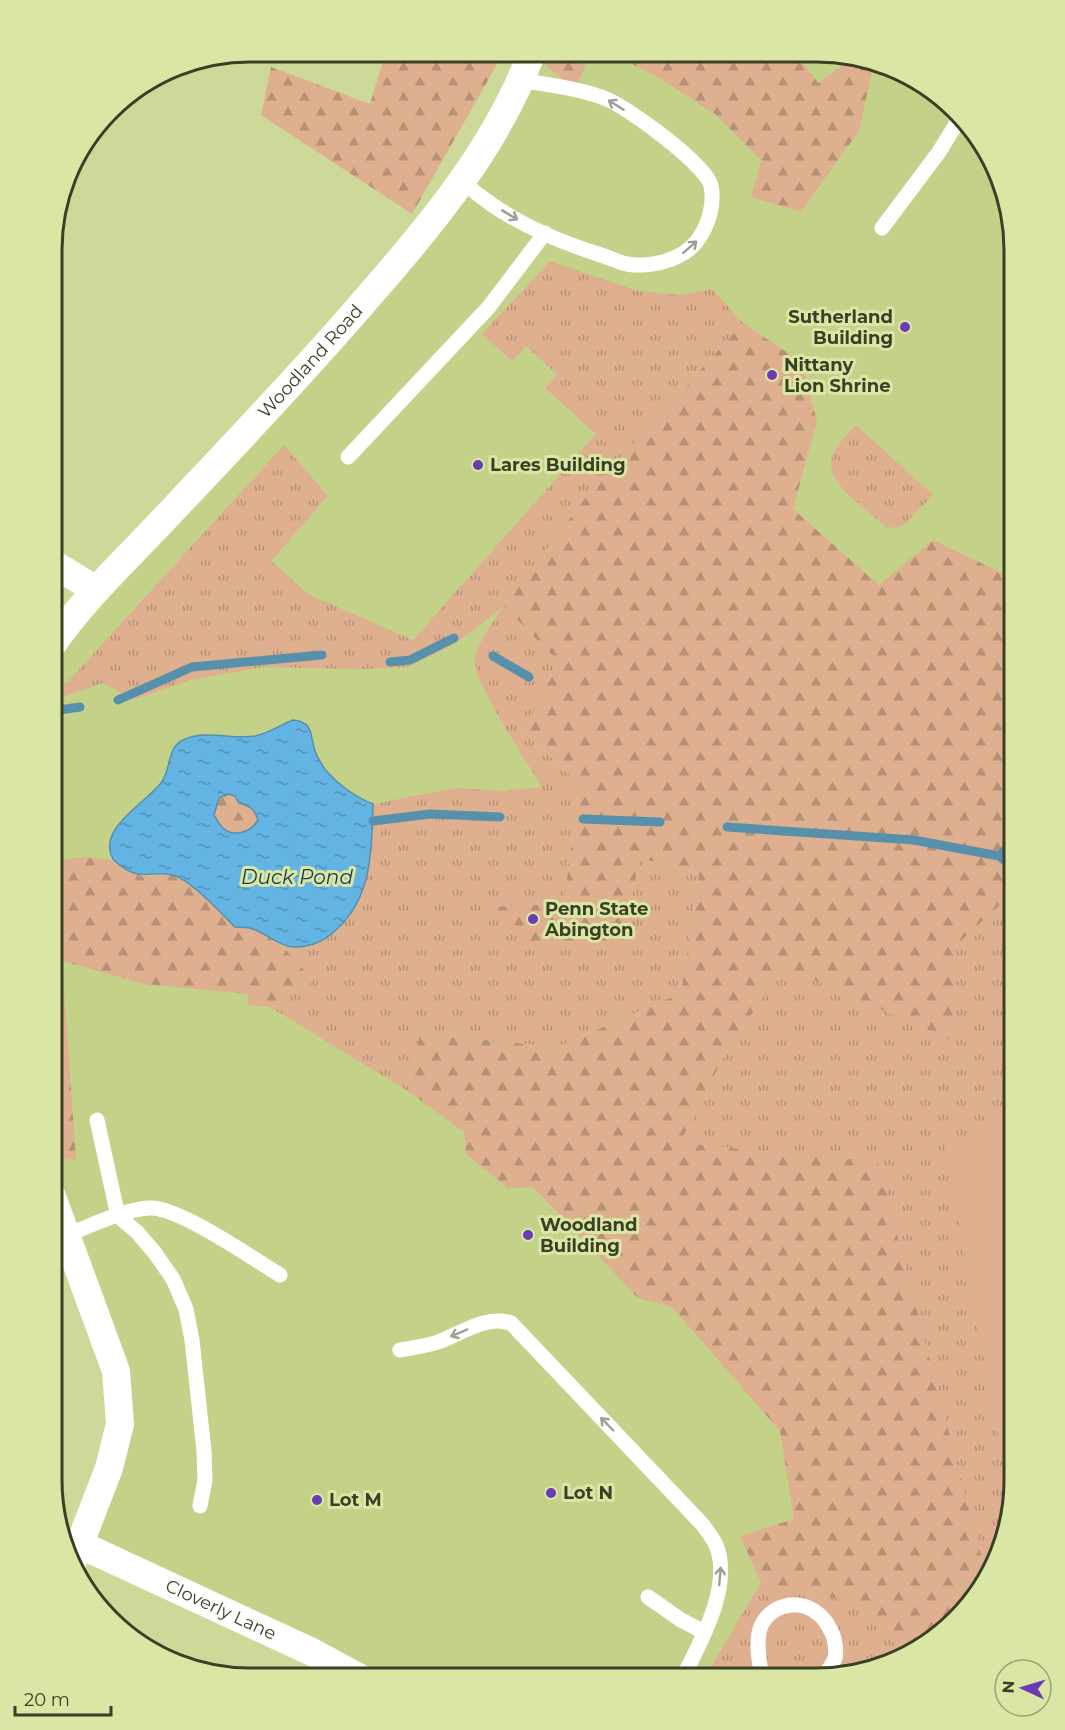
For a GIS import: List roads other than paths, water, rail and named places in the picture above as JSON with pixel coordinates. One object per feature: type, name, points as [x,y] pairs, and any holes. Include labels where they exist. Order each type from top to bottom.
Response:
[{"type":"street","name":"Woodland Road","points":[[62,632],[96,590],[330,342],[409,250],[462,181],[507,108],[528,62]]},
{"type":"street","points":[[62,569],[96,590]]},
{"type":"street","points":[[62,1224],[116,1371],[120,1424],[108,1468],[77,1554]]},
{"type":"street","name":"Cloverly Lane","points":[[78,1555],[312,1652],[342,1668]]},
{"type":"lane","points":[[462,181],[490,203],[523,224],[572,246],[628,264],[665,262],[690,250],[705,230],[712,205],[711,184],[693,161],[649,126],[606,99],[570,88],[520,80]]},
{"type":"lane","points":[[882,228],[939,152],[956,125]]},
{"type":"lane","points":[[348,457],[488,308],[545,233]]},
{"type":"lane","points":[[97,1120],[118,1216],[137,1232],[155,1253],[173,1279],[186,1309],[192,1340],[204,1451],[204,1480],[200,1506]]},
{"type":"lane","points":[[66,1235],[134,1210],[151,1208],[172,1212],[280,1275]]},
{"type":"lane","points":[[400,1350],[439,1342],[488,1321],[501,1320],[511,1323],[703,1525],[716,1545],[721,1570],[716,1606],[686,1668]]},
{"type":"lane","points":[[648,1597],[681,1620],[704,1632]]},
{"type":"lane","points":[[761,1668],[759,1632],[766,1617],[778,1607],[799,1605],[816,1611],[828,1625],[836,1644],[835,1658],[829,1667]]},
{"type":"water","name":"Duck Pond","points":[[293,720],[300,721],[308,727],[316,753],[324,768],[334,779],[359,798],[373,804],[372,838],[364,887],[349,917],[328,936],[301,947],[284,945],[251,928],[235,927],[205,897],[179,878],[165,874],[134,873],[113,859],[110,848],[111,837],[125,817],[161,783],[178,743],[201,735],[255,736]],"holes":[[[229,794],[235,796],[239,803],[254,811],[258,820],[251,828],[232,833],[223,828],[214,815],[219,798]]]},
{"type":"waterway","points":[[390,662],[410,660],[454,638]]},
{"type":"waterway","points":[[118,700],[192,667],[322,655]]},
{"type":"waterway","points":[[493,656],[529,677]]},
{"type":"waterway","points":[[62,710],[80,707]]},
{"type":"waterway","points":[[373,821],[430,814],[500,817]]},
{"type":"waterway","points":[[583,819],[660,822]]},
{"type":"waterway","points":[[727,827],[914,840],[999,856],[1004,860]]},
{"type":"waterway","points":[[999,856],[1004,851]]},
{"type":"place","name":"Sutherland Building","points":[[905,327]]},
{"type":"place","name":"Nittany Lion Shrine","points":[[772,375]]},
{"type":"place","name":"Lares Building","points":[[478,465]]},
{"type":"place","name":"Penn State Abington","points":[[533,919]]},
{"type":"place","name":"Woodland Building","points":[[528,1235]]},
{"type":"place","name":"Lot N","points":[[551,1493]]},
{"type":"place","name":"Lot M","points":[[317,1500]]}]
